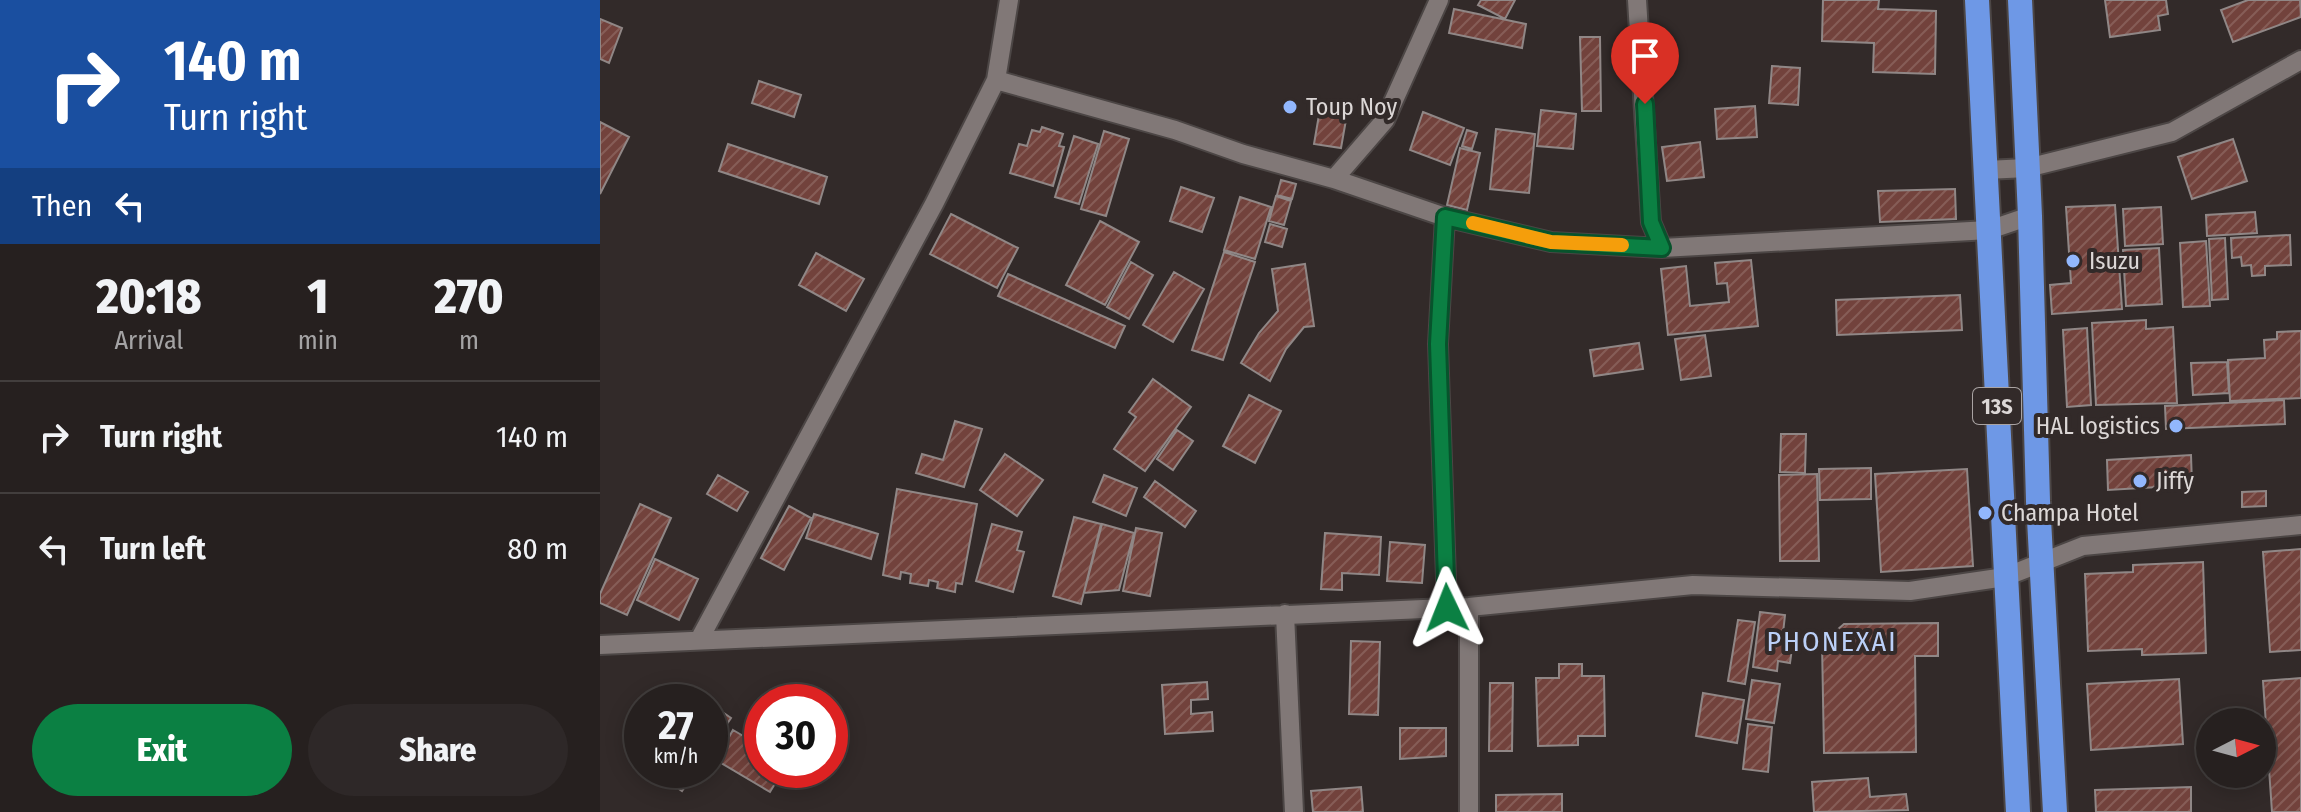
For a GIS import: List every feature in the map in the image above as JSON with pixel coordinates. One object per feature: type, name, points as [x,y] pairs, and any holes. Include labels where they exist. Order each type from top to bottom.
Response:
[{"type":"highway","name":"13S","points":[[1977,0],[2018,812]]},
{"type":"highway","name":"13S","points":[[2020,0],[2030,216],[2035,436],[2055,812]]},
{"type":"street","points":[[699,640],[926,218],[996,80],[1009,0]]},
{"type":"street","points":[[1334,179],[1385,120],[1439,0]]},
{"type":"street","points":[[1637,0],[1651,222],[1662,248]]},
{"type":"street","points":[[1986,170],[2027,168],[2179,129],[2301,60]]},
{"type":"street","points":[[996,80],[1175,130],[1445,217],[1551,242],[1662,248],[1989,230],[2030,216]]},
{"type":"street","points":[[1445,217],[1438,344],[1447,608]]},
{"type":"street","points":[[600,645],[1469,607],[1693,585],[1910,591],[2005,577],[2083,546],[2301,525]]},
{"type":"street","points":[[1469,607],[1469,812]]},
{"type":"street","points":[[1285,614],[1294,812]]},
{"type":"building","points":[[1481,0],[1515,0],[1505,19],[1478,5]]},
{"type":"building","points":[[1823,0],[1879,0],[1878,9],[1936,11],[1935,74],[1873,72],[1874,43],[1822,41]]},
{"type":"building","points":[[2105,0],[2166,0],[2168,14],[2158,16],[2160,30],[2110,37]]},
{"type":"building","points":[[2248,0],[2300,0],[2301,17],[2233,42],[2221,10]]},
{"type":"building","points":[[1454,9],[1526,24],[1522,48],[1449,33]]},
{"type":"building","points":[[600,19],[622,28],[609,63],[600,59]]},
{"type":"building","points":[[1580,37],[1600,37],[1601,111],[1582,111]]},
{"type":"building","points":[[1772,66],[1800,68],[1798,105],[1769,103]]},
{"type":"building","points":[[759,81],[801,95],[794,117],[752,103]]},
{"type":"building","points":[[1755,106],[1757,137],[1717,139],[1715,109]]},
{"type":"building","points":[[1320,109],[1347,114],[1341,148],[1314,144]]},
{"type":"building","points":[[1541,110],[1576,114],[1573,149],[1537,146]]},
{"type":"building","points":[[1423,112],[1464,128],[1450,165],[1410,150]]},
{"type":"building","points":[[600,122],[629,137],[600,194]]},
{"type":"building","points":[[1042,127],[1063,134],[1059,146],[1064,147],[1053,186],[1010,173],[1019,144],[1027,146],[1032,130],[1040,132]]},
{"type":"building","points":[[1496,129],[1535,134],[1529,193],[1490,189]]},
{"type":"building","points":[[1467,130],[1477,133],[1472,149],[1462,146]]},
{"type":"building","points":[[1104,131],[1129,139],[1106,216],[1081,209]]},
{"type":"building","points":[[1074,136],[1098,144],[1079,204],[1055,197]]},
{"type":"building","points":[[2233,139],[2247,181],[2192,199],[2178,157]]},
{"type":"building","points":[[1700,142],[1704,177],[1667,181],[1662,147]]},
{"type":"building","points":[[728,144],[827,177],[819,204],[719,171]]},
{"type":"building","points":[[1460,148],[1480,153],[1467,210],[1447,205]]},
{"type":"building","points":[[1281,180],[1296,184],[1292,199],[1277,195]]},
{"type":"building","points":[[1181,187],[1214,198],[1202,232],[1170,221]]},
{"type":"building","points":[[1955,189],[1956,219],[1880,222],[1878,191]]},
{"type":"building","points":[[1276,196],[1291,201],[1284,225],[1269,221]]},
{"type":"building","points":[[1240,197],[1271,207],[1255,259],[1224,250]]},
{"type":"building","points":[[2115,205],[2122,309],[2052,314],[2050,285],[2071,283],[2066,207]]},
{"type":"building","points":[[2161,207],[2163,244],[2125,246],[2123,209]]},
{"type":"building","points":[[2255,212],[2257,233],[2207,236],[2206,215]]},
{"type":"building","points":[[951,214],[1018,248],[997,288],[930,254]]},
{"type":"building","points":[[1100,221],[1139,242],[1105,305],[1066,285]]},
{"type":"building","points":[[1270,224],[1287,229],[1282,247],[1265,242]]},
{"type":"building","points":[[2290,235],[2291,265],[2265,266],[2265,275],[2252,276],[2251,265],[2242,266],[2241,257],[2232,258],[2231,238]]},
{"type":"building","points":[[2225,238],[2228,299],[2212,300],[2209,239]]},
{"type":"building","points":[[2206,241],[2210,306],[2183,307],[2180,243]]},
{"type":"building","points":[[2159,248],[2162,304],[2126,306],[2123,250]]},
{"type":"building","points":[[1224,252],[1255,262],[1223,360],[1192,350]]},
{"type":"building","points":[[816,253],[864,279],[846,311],[799,285]]},
{"type":"building","points":[[1751,260],[1758,326],[1668,335],[1661,269],[1686,266],[1690,306],[1729,302],[1727,283],[1717,284],[1715,263]]},
{"type":"building","points":[[1131,262],[1153,275],[1129,319],[1107,307]]},
{"type":"building","points":[[1305,264],[1314,326],[1304,327],[1286,349],[1270,381],[1241,363],[1259,333],[1278,311],[1272,269]]},
{"type":"building","points":[[1174,272],[1204,289],[1173,342],[1143,325]]},
{"type":"building","points":[[1008,274],[1125,326],[1115,348],[998,296]]},
{"type":"building","points":[[1960,295],[1962,330],[1837,335],[1836,300]]},
{"type":"building","points":[[2146,320],[2146,329],[2173,327],[2177,403],[2096,405],[2092,323]]},
{"type":"building","points":[[2087,328],[2091,405],[2067,407],[2063,330]]},
{"type":"building","points":[[2301,331],[2301,398],[2230,401],[2228,360],[2265,358],[2264,340],[2277,339],[2277,332]]},
{"type":"building","points":[[1705,335],[1711,376],[1681,380],[1675,339]]},
{"type":"building","points":[[1639,343],[1643,369],[1594,376],[1590,350]]},
{"type":"building","points":[[2227,362],[2229,393],[2193,395],[2191,363]]},
{"type":"building","points":[[1153,379],[1191,407],[1145,471],[1114,449],[1136,417],[1129,412]]},
{"type":"building","points":[[1249,395],[1281,411],[1255,463],[1223,446]]},
{"type":"building","points":[[2284,400],[2285,424],[2166,429],[2165,406]]},
{"type":"building","points":[[955,421],[982,429],[964,487],[916,473],[922,454],[943,460]]},
{"type":"building","points":[[1177,430],[1193,441],[1173,470],[1157,459]]},
{"type":"building","points":[[1781,434],[1806,434],[1805,473],[1780,472]]},
{"type":"building","points":[[1005,454],[1043,480],[1017,516],[980,490]]},
{"type":"building","points":[[2191,455],[2192,485],[2108,490],[2107,460]]},
{"type":"building","points":[[1871,468],[1871,499],[1820,500],[1819,469]]},
{"type":"building","points":[[1967,469],[1973,566],[1881,572],[1875,474]]},
{"type":"building","points":[[1817,474],[1819,561],[1780,561],[1779,475]]},
{"type":"building","points":[[718,475],[748,492],[737,511],[707,494]]},
{"type":"building","points":[[1104,475],[1137,488],[1126,516],[1093,502]]},
{"type":"building","points":[[1155,481],[1196,511],[1185,527],[1144,497]]},
{"type":"building","points":[[897,489],[977,504],[962,584],[956,583],[955,592],[937,588],[938,582],[929,580],[928,586],[910,583],[911,574],[901,572],[900,579],[883,575]]},
{"type":"building","points":[[2266,491],[2266,506],[2242,507],[2242,492]]},
{"type":"building","points":[[640,504],[671,518],[627,615],[600,603],[600,594]]},
{"type":"building","points":[[789,506],[811,518],[784,570],[761,558]]},
{"type":"building","points":[[814,514],[878,534],[871,559],[806,538]]},
{"type":"building","points":[[1074,517],[1101,524],[1081,604],[1053,596]]},
{"type":"building","points":[[992,524],[1022,532],[1017,550],[1024,552],[1013,592],[976,581]]},
{"type":"building","points":[[1102,524],[1134,533],[1119,590],[1084,593]]},
{"type":"building","points":[[1136,528],[1162,533],[1150,596],[1123,591]]},
{"type":"building","points":[[1325,533],[1381,537],[1379,575],[1342,573],[1342,590],[1321,589]]},
{"type":"building","points":[[1390,542],[1425,545],[1422,583],[1387,581]]},
{"type":"building","points":[[2301,549],[2301,650],[2270,652],[2263,552]]},
{"type":"building","points":[[655,559],[698,579],[679,620],[637,600]]},
{"type":"building","points":[[2203,562],[2206,653],[2142,655],[2142,649],[2088,651],[2085,574],[2133,572],[2133,565]]},
{"type":"building","points":[[1760,612],[1785,615],[1783,633],[1794,634],[1790,663],[1778,661],[1777,671],[1753,667]]},
{"type":"building","points":[[1738,620],[1755,622],[1745,684],[1728,681]]},
{"type":"building","points":[[1938,623],[1938,656],[1915,656],[1916,752],[1824,753],[1822,643],[1844,624]]},
{"type":"building","points":[[1351,641],[1380,642],[1378,715],[1349,714]]},
{"type":"building","points":[[1559,664],[1582,664],[1582,676],[1604,676],[1605,736],[1578,736],[1578,745],[1538,746],[1536,678],[1559,678]]},
{"type":"building","points":[[2301,678],[2301,812],[2272,812],[2270,788],[2276,788],[2276,708],[2265,708],[2263,681]]},
{"type":"building","points":[[2179,679],[2183,744],[2091,750],[2087,684]]},
{"type":"building","points":[[1752,680],[1780,684],[1774,723],[1746,719]]},
{"type":"building","points":[[1207,682],[1208,699],[1191,700],[1191,714],[1212,712],[1213,731],[1165,734],[1162,685]]},
{"type":"building","points":[[1490,683],[1513,683],[1512,751],[1489,751]]},
{"type":"building","points":[[1703,693],[1744,700],[1737,743],[1696,736]]},
{"type":"building","points":[[1748,724],[1772,727],[1768,772],[1743,769]]},
{"type":"building","points":[[1400,728],[1446,728],[1446,756],[1400,759]]},
{"type":"building","points":[[733,730],[744,736],[744,777],[728,767],[728,739]]},
{"type":"building","points":[[1868,778],[1870,797],[1906,794],[1908,810],[1814,812],[1812,782]]},
{"type":"building","points":[[1361,787],[1363,812],[1313,812],[1311,791]]},
{"type":"building","points":[[2191,787],[2191,812],[2096,812],[2095,790]]},
{"type":"building","points":[[1562,794],[1562,812],[1496,812],[1496,795]]},
{"type":"slow traffic","points":[[1473,223],[1551,242],[1622,245]]},
{"type":"place","name":"Toup Noy","points":[[1290,107]]},
{"type":"place","name":"Isuzu","points":[[2073,261]]},
{"type":"place","name":"HAL logistics","points":[[2176,426]]},
{"type":"place","name":"Jiffy","points":[[2140,481]]},
{"type":"place","name":"Champa Hotel","points":[[1985,513]]},
{"type":"district","name":"PHONEXAI","points":[[1832,641]]},
{"type":"route","points":[[1447,608],[1438,344],[1445,217],[1551,242],[1662,248],[1651,222],[1645,104]]}]
